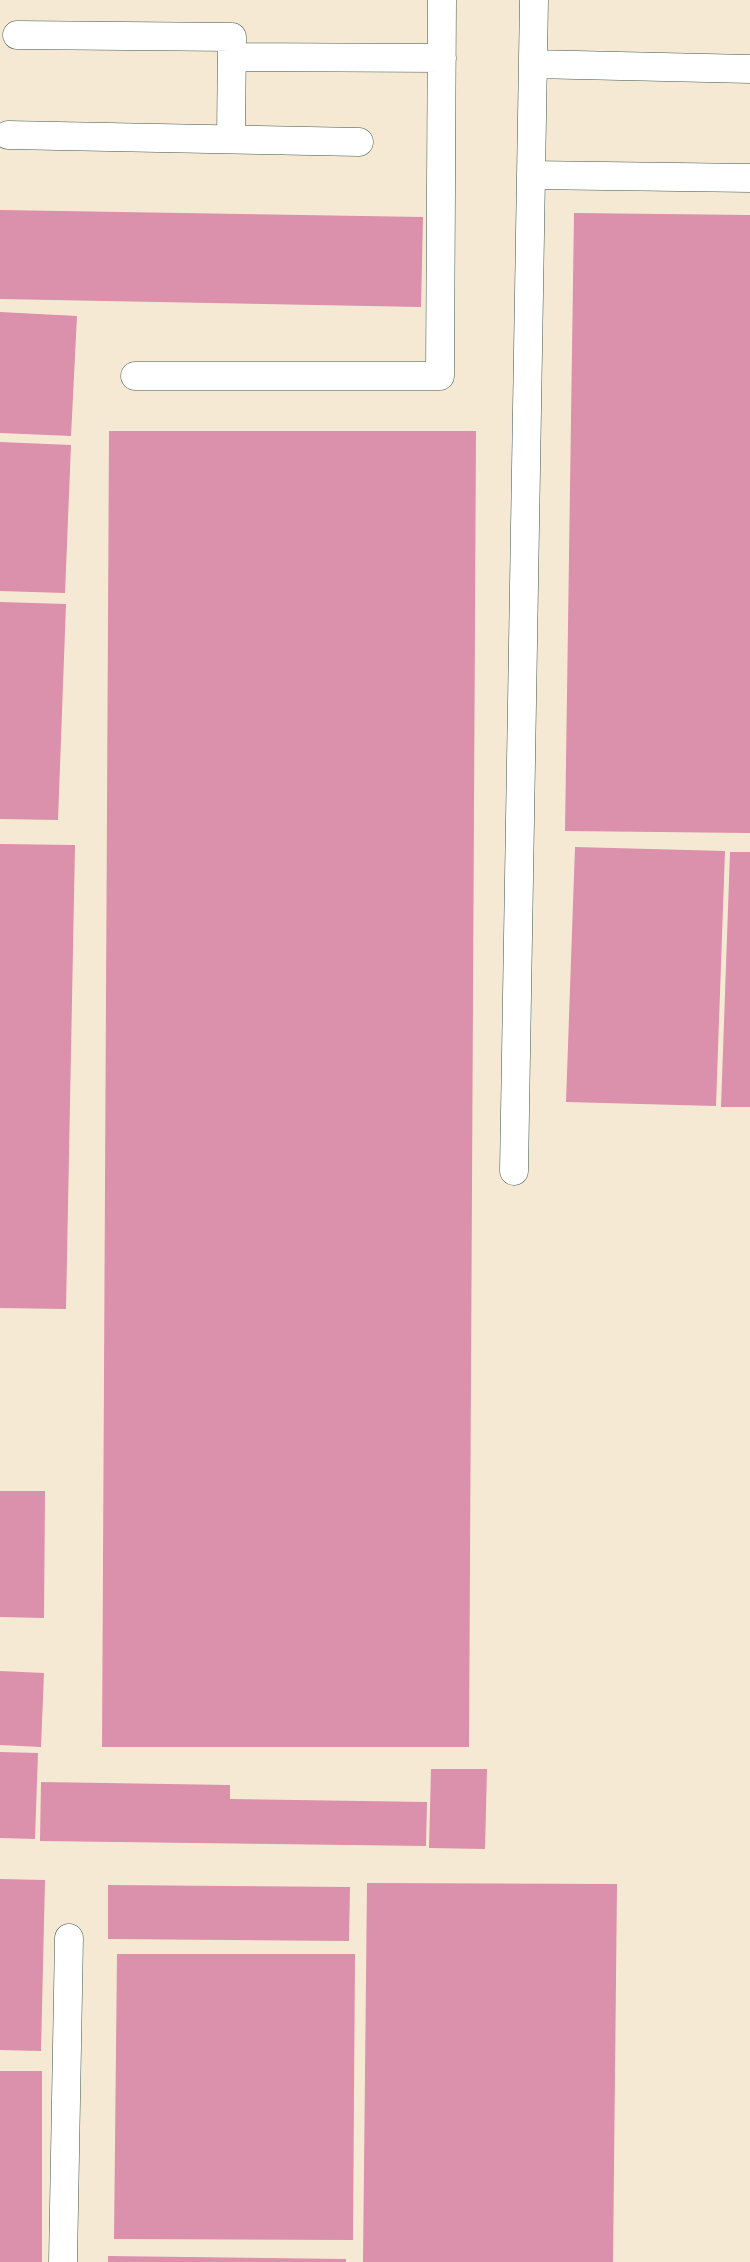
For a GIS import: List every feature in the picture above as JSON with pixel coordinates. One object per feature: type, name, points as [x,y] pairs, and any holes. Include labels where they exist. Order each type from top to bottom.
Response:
[{"type":"lane","points":[[135,376],[440,376],[442,0]]},
{"type":"lane","points":[[514,1171],[534,0]]},
{"type":"lane","points":[[17,35],[232,37],[231,139]]},
{"type":"lane","points":[[232,57],[442,58]]},
{"type":"lane","points":[[533,64],[750,68]]},
{"type":"lane","points":[[8,135],[360,142]]},
{"type":"lane","points":[[531,175],[750,178]]},
{"type":"lane","points":[[63,2262],[68,1938]]},
{"type":"building","points":[[0,210],[423,217],[421,307],[0,299]]},
{"type":"building","points":[[574,213],[750,215],[750,833],[565,831]]},
{"type":"building","points":[[0,312],[77,316],[71,436],[0,433]]},
{"type":"building","points":[[109,431],[476,431],[469,1747],[102,1747]]},
{"type":"building","points":[[0,442],[71,445],[65,593],[0,591]]},
{"type":"building","points":[[0,602],[66,604],[58,820],[0,819]]},
{"type":"building","points":[[0,844],[75,845],[66,1309],[0,1308]]},
{"type":"building","points":[[575,847],[725,851],[716,1106],[566,1102]]},
{"type":"building","points":[[730,852],[750,852],[750,1107],[721,1107]]},
{"type":"building","points":[[0,1491],[45,1491],[44,1618],[0,1617]]},
{"type":"building","points":[[0,1671],[44,1673],[41,1747],[0,1745]]},
{"type":"building","points":[[0,1752],[38,1753],[35,1839],[0,1838]]},
{"type":"building","points":[[431,1769],[487,1769],[485,1849],[429,1848]]},
{"type":"building","points":[[41,1782],[230,1785],[230,1799],[427,1802],[426,1846],[40,1841]]},
{"type":"building","points":[[0,1879],[45,1880],[41,2051],[0,2050]]},
{"type":"building","points":[[367,1883],[617,1884],[613,2262],[363,2262]]},
{"type":"building","points":[[108,1885],[350,1887],[349,1941],[108,1939]]},
{"type":"building","points":[[117,1954],[355,1954],[353,2240],[114,2239]]},
{"type":"building","points":[[0,2071],[42,2071],[42,2262],[0,2262]]},
{"type":"building","points":[[108,2256],[346,2259],[346,2262],[108,2262]]}]
